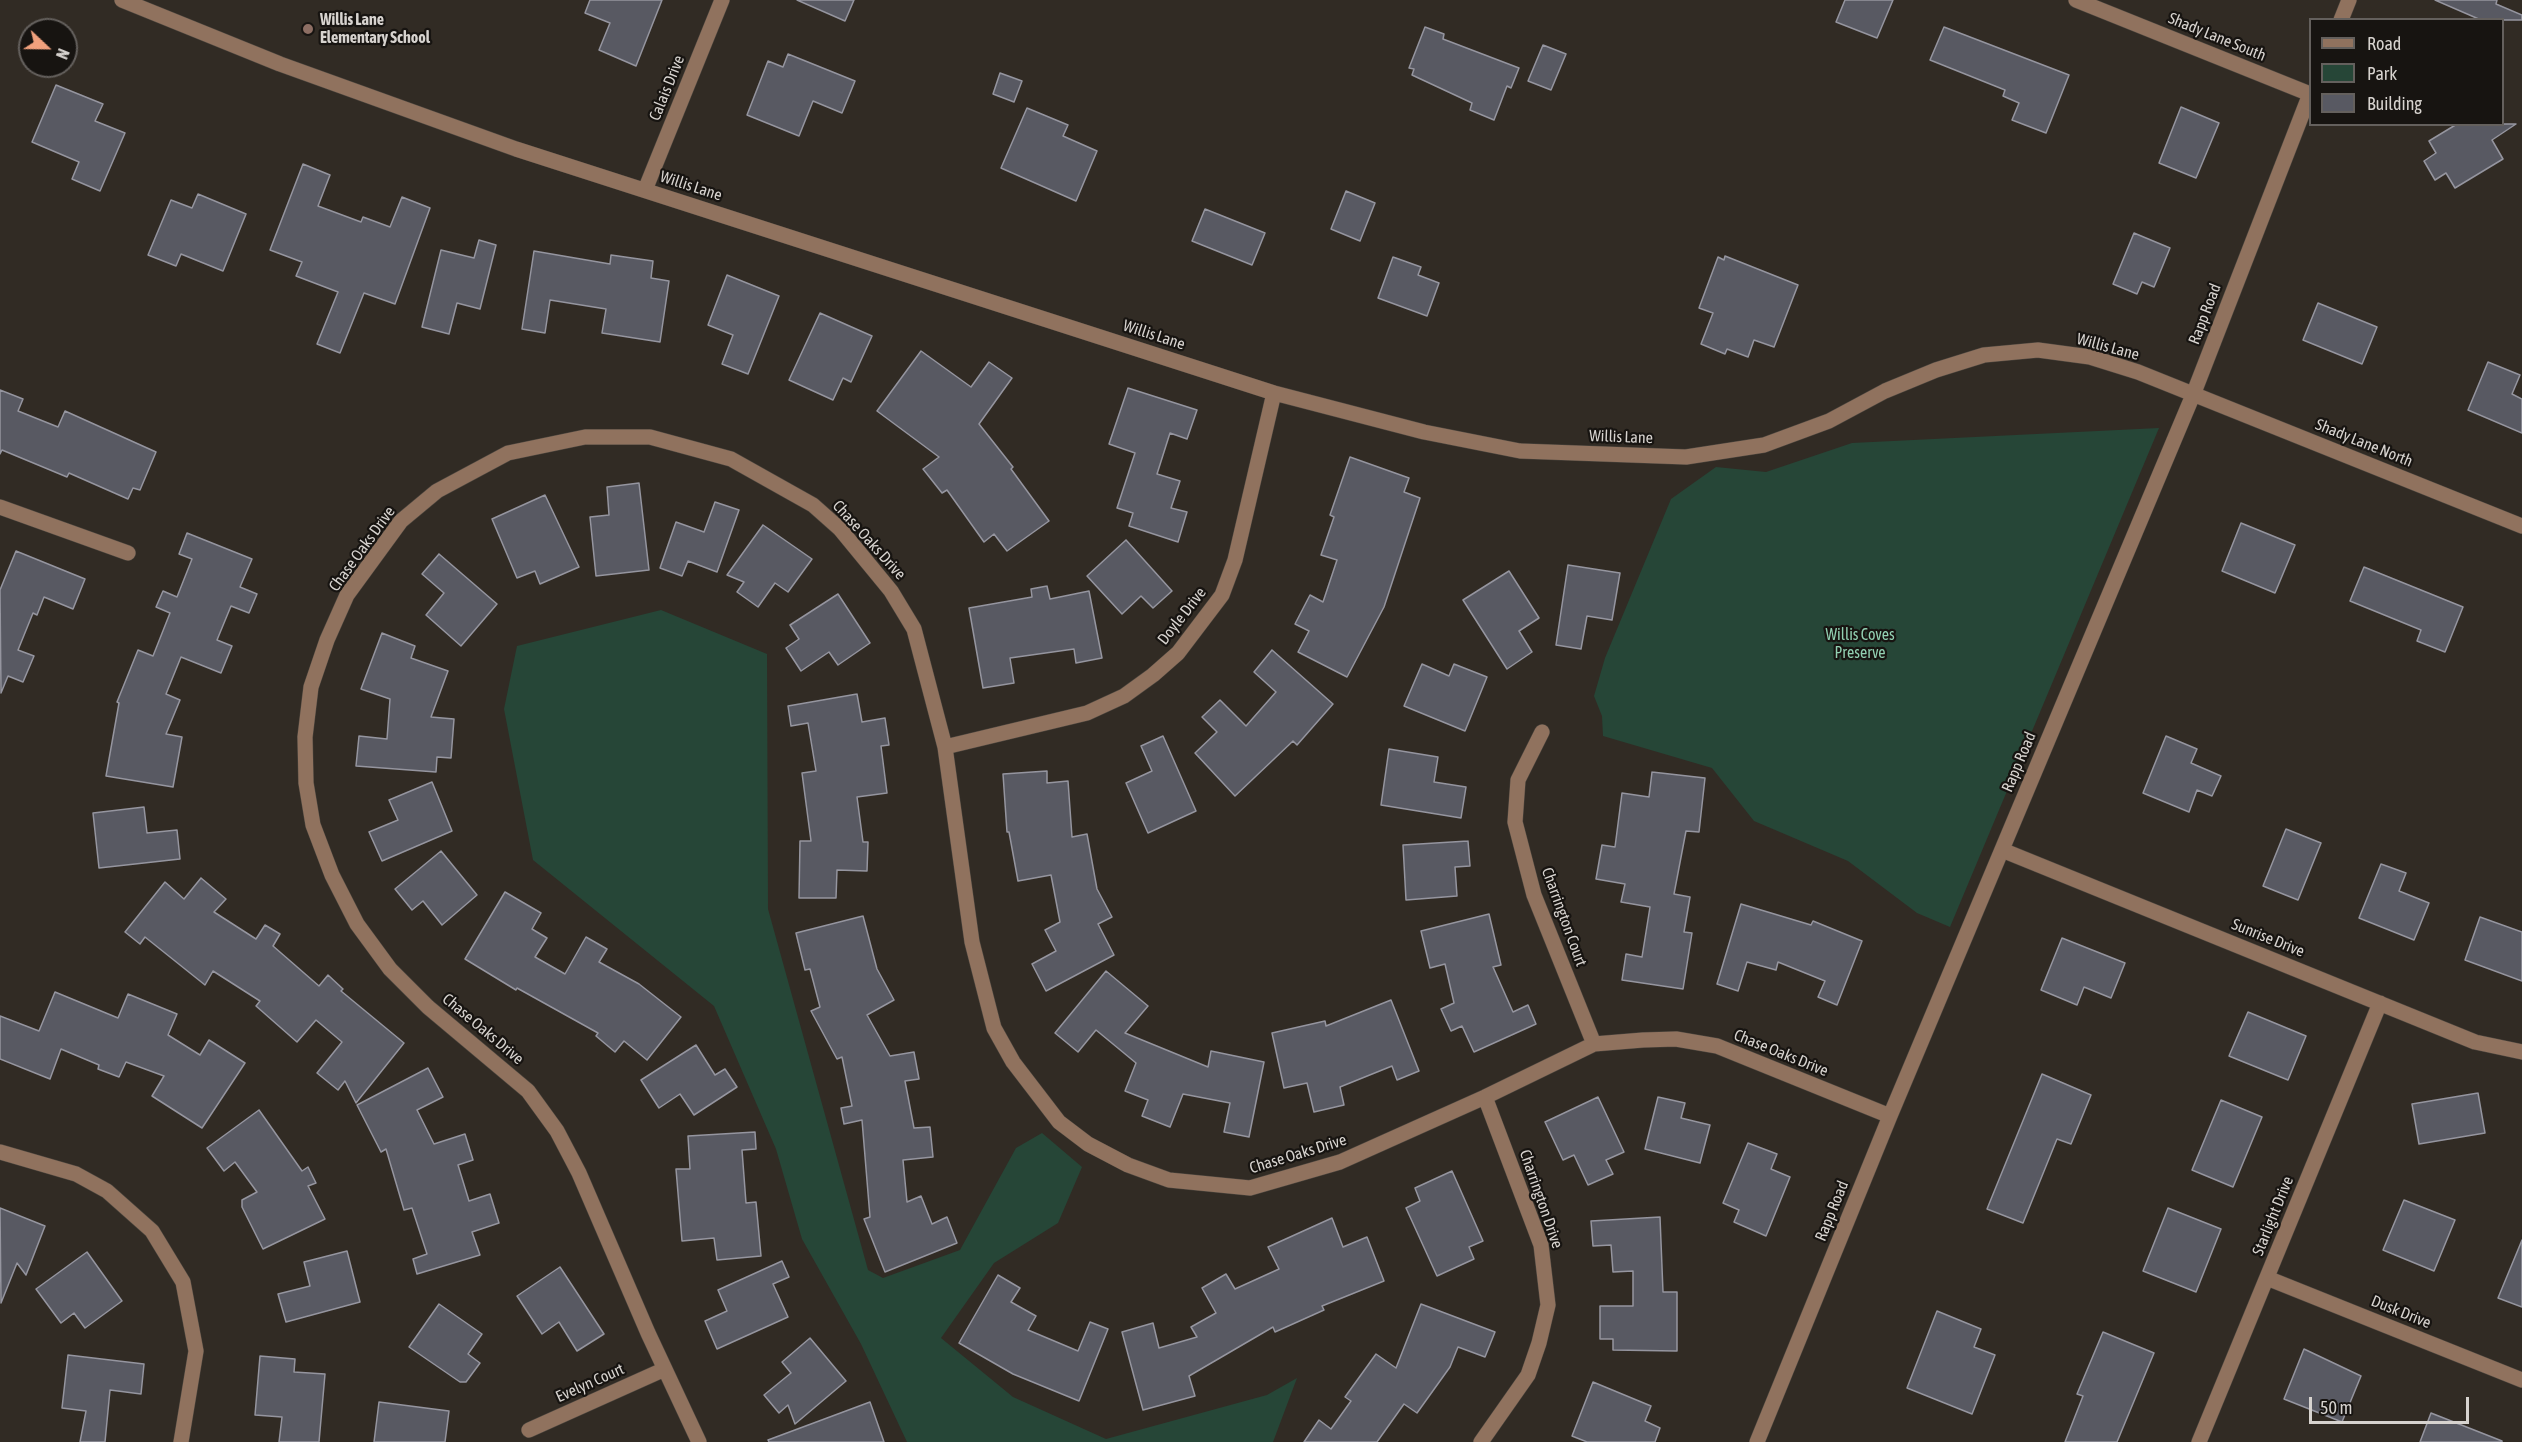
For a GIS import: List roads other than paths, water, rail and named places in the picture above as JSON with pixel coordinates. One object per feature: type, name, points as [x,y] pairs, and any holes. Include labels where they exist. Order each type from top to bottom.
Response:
[{"type":"street","name":"Willis Lane","points":[[122,0],[280,64],[516,149],[1274,393],[1424,432],[1520,451],[1686,457],[1764,445],[1829,421],[1884,391],[1936,370],[1984,355],[2038,350],[2090,357],[2138,372],[2193,394]]},
{"type":"street","name":"Calais Drive","points":[[645,190],[722,0]]},
{"type":"street","name":"Shady Lane South","points":[[2076,0],[2309,94]]},
{"type":"street","points":[[2342,18],[2349,0]]},
{"type":"street","name":"Rapp Road","points":[[1757,1442],[1890,1116],[2193,394],[2309,97]]},
{"type":"street","name":"Doyle Drive","points":[[945,747],[1087,713],[1124,696],[1154,675],[1178,653],[1222,595],[1235,560],[1274,393]]},
{"type":"street","name":"Shady Lane North","points":[[2193,394],[2522,526]]},
{"type":"street","name":"Chase Oaks Drive","points":[[699,1442],[579,1173],[557,1131],[528,1091],[428,1007],[390,969],[357,924],[332,874],[313,825],[306,783],[305,737],[311,687],[327,640],[347,595],[401,521],[437,491],[508,453],[585,437],[650,437],[731,459],[813,505],[840,529],[891,591],[914,629],[945,747],[972,942],[994,1028],[1013,1062],[1059,1122],[1088,1144],[1128,1165],[1169,1180],[1250,1188],[1340,1162],[1485,1097],[1594,1044],[1676,1039],[1717,1046],[1890,1116]]},
{"type":"street","points":[[0,507],[128,553]]},
{"type":"street","name":"Charrington Court","points":[[1542,732],[1518,780],[1515,822],[1534,895],[1594,1044]]},
{"type":"street","name":"Sunrise Drive","points":[[2002,850],[2475,1042],[2522,1052]]},
{"type":"street","name":"Starlight Drive","points":[[2199,1442],[2380,1004]]},
{"type":"street","name":"Charrington Drive","points":[[1481,1442],[1528,1375],[1548,1305],[1541,1245],[1485,1097]]},
{"type":"street","points":[[0,1152],[76,1174],[107,1191],[153,1231],[183,1282],[196,1351],[181,1442]]},
{"type":"street","name":"Dusk Drive","points":[[2267,1278],[2522,1380]]},
{"type":"street","name":"Evelyn Court","points":[[529,1430],[665,1369]]},
{"type":"place","name":"Willis Lane Elementary School","points":[[308,29]]},
{"type":"park label","name":"Willis Coves Preserve","points":[[1860,644]]}]
